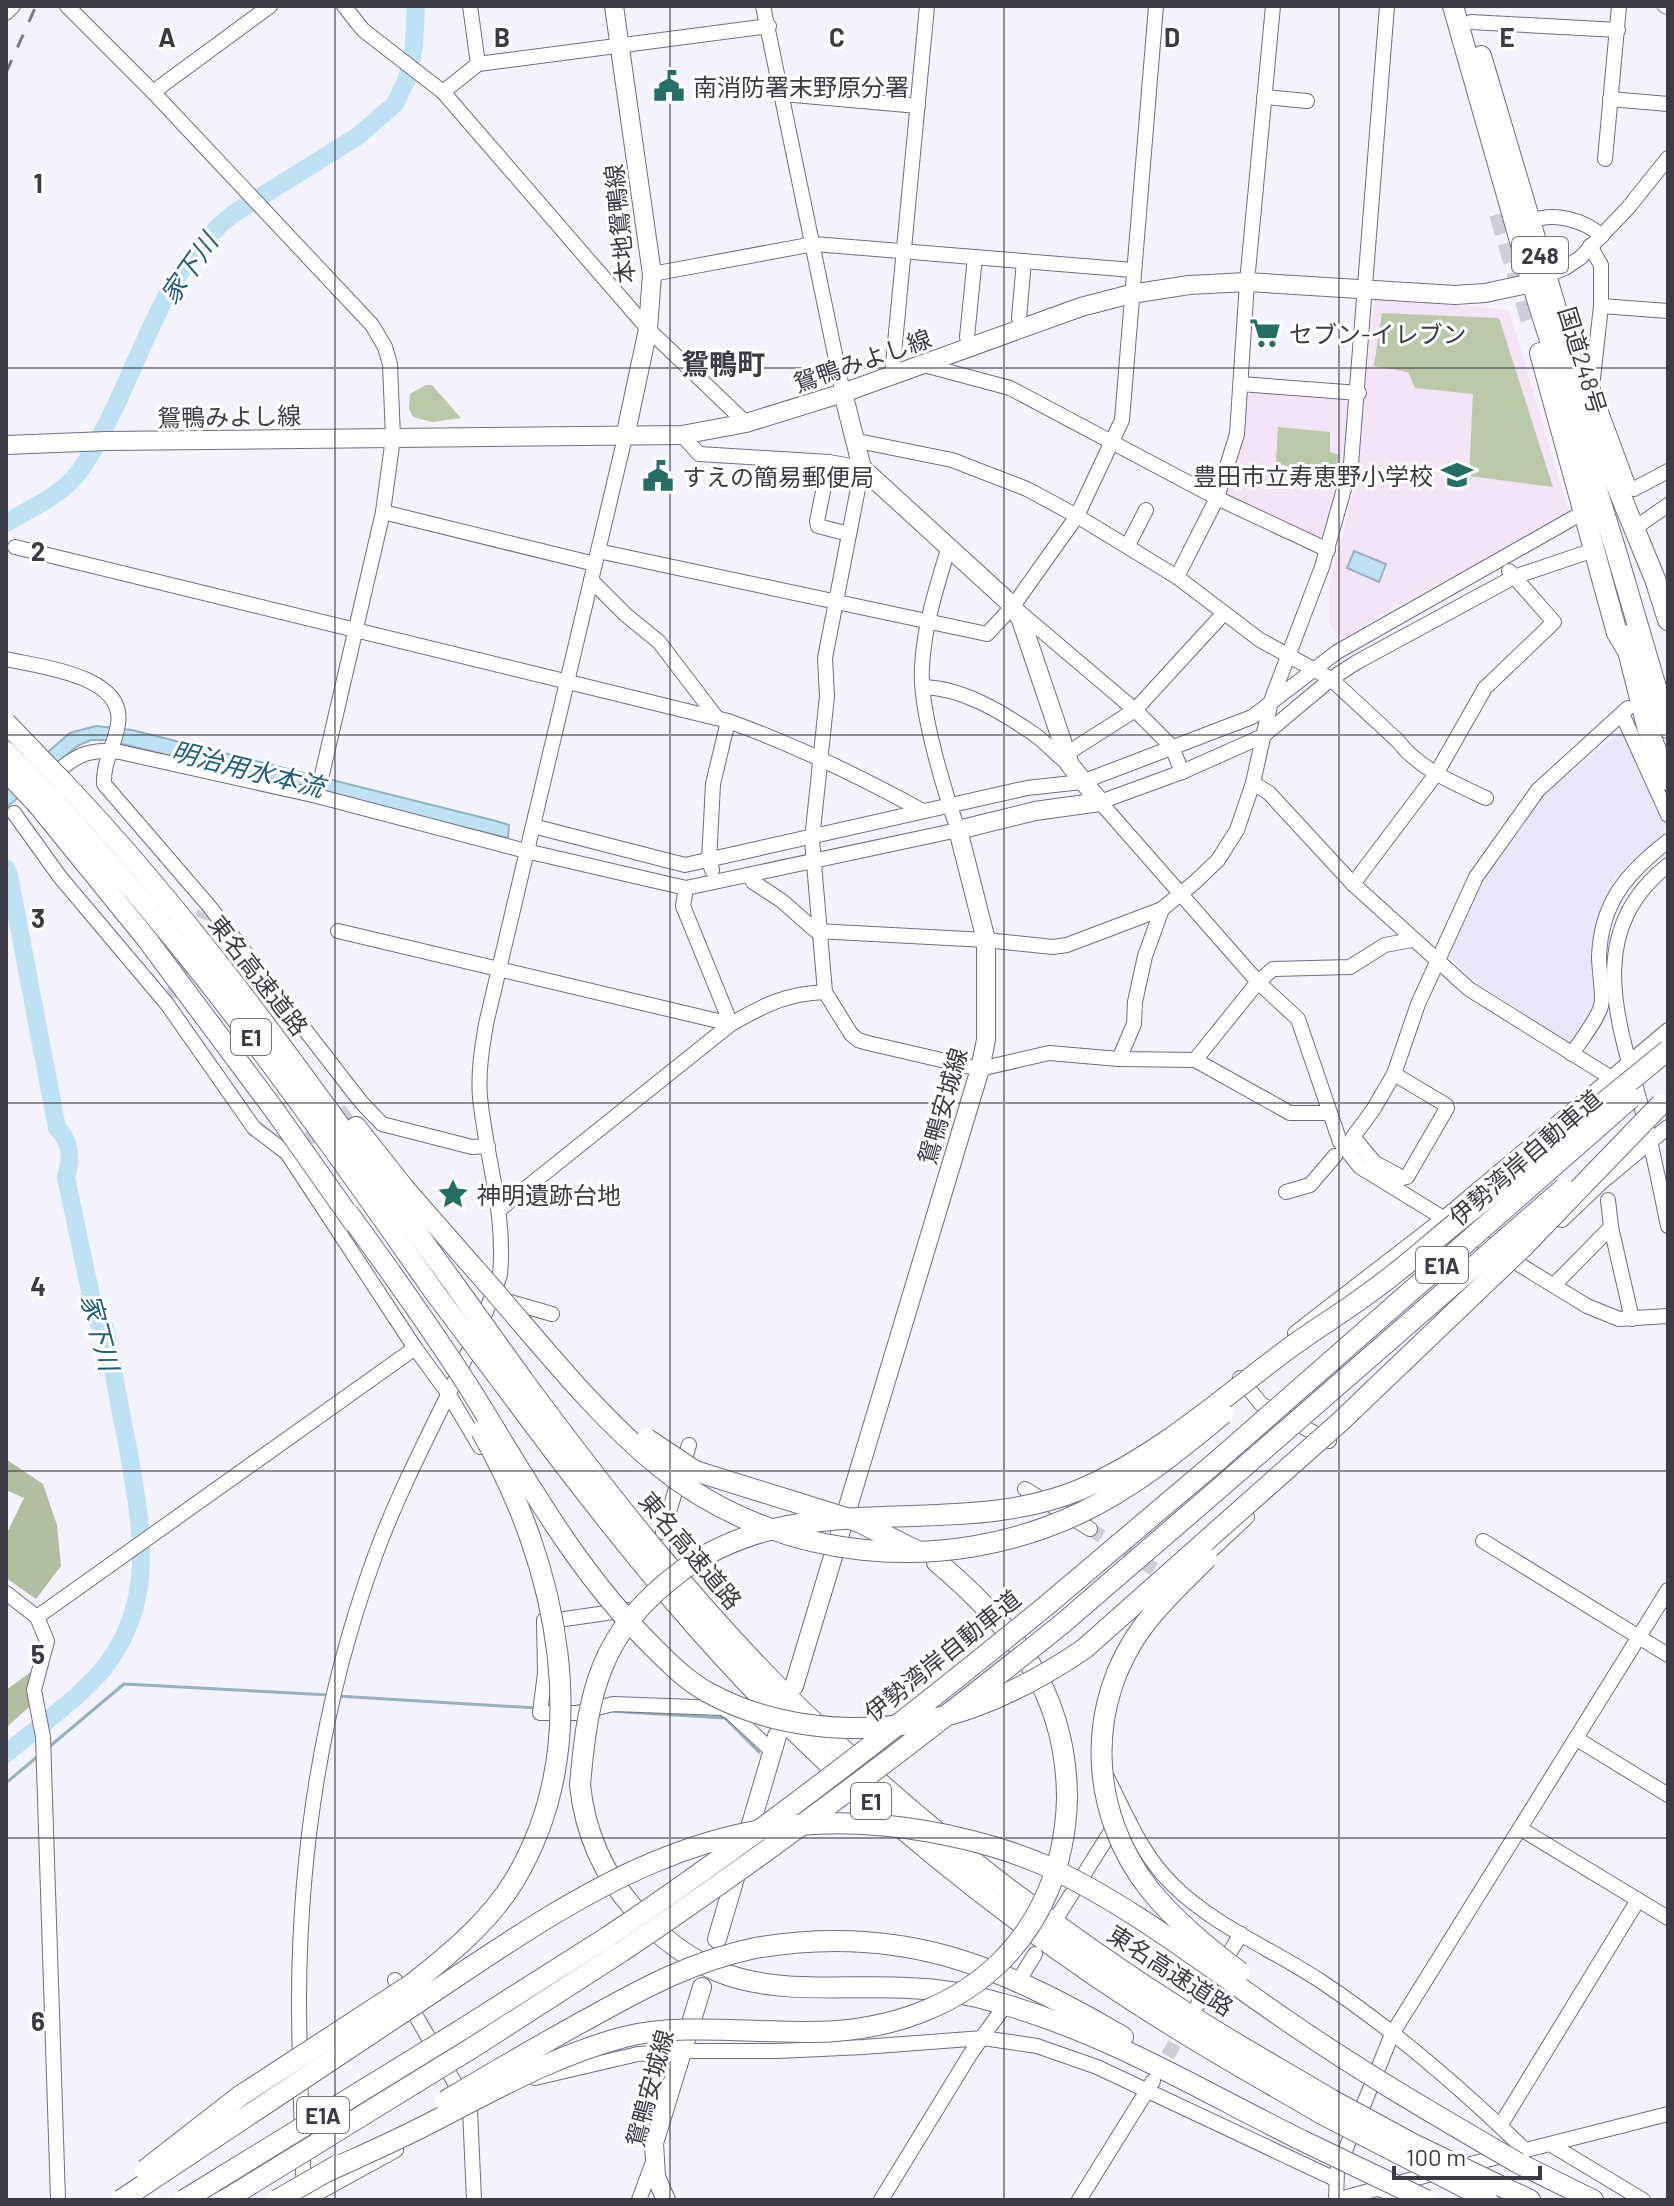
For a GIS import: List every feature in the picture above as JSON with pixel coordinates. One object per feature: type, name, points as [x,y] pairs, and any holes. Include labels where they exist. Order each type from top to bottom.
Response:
[{"type":"highway","name":"248","points":[[1442,6],[1499,214]]},
{"type":"highway","name":"国道248号","points":[[1453,6],[1539,279],[1594,482],[1668,728]]},
{"type":"highway","name":"国道248号","points":[[1469,14],[1530,222],[1539,279],[1586,388],[1586,411],[1606,522],[1668,684]]},
{"type":"highway","name":"248","points":[[1533,328],[1606,522],[1617,633],[1626,648],[1648,730],[1668,780]]},
{"type":"highway","name":"248","points":[[1606,522],[1655,579],[1668,620]]},
{"type":"highway","name":"東名高速道路","points":[[6,723],[50,794],[100,821],[293,1061],[444,1287]]},
{"type":"highway","name":"東名高速道路","points":[[6,752],[50,794],[220,997],[516,1385],[708,1612],[800,1709],[915,1814],[1000,1883],[1085,1945],[1327,2107],[1490,2195],[1530,2200]]},
{"type":"highway","points":[[6,771],[50,794],[146,938],[436,1335],[574,1555],[620,1613],[672,1666],[706,1691],[738,1707],[781,1719],[840,1728],[921,1723],[976,1708],[1012,1693],[1084,1649],[1341,1421],[1523,1247],[1664,1101]]},
{"type":"highway","points":[[153,884],[201,933],[404,1188],[610,1422],[653,1461],[691,1489],[749,1522],[784,1535],[852,1550],[926,1552],[976,1546],[1037,1530],[1118,1493],[1174,1455],[1668,1050]]},
{"type":"highway","name":"伊勢湾岸自動車道","points":[[225,2200],[472,2048],[615,1944],[810,1792],[1047,1605],[1216,1462],[1668,1065]]},
{"type":"highway","name":"伊勢湾岸自動車道","points":[[184,2200],[461,2030],[615,1944],[823,1810],[1062,1624],[1664,1101]]},
{"type":"highway","points":[[107,2200],[240,2096],[412,1984],[465,1939],[491,1913],[512,1884],[540,1828],[552,1789],[560,1738],[560,1678],[549,1610],[529,1537],[493,1452],[348,1213]]},
{"type":"highway","points":[[1371,1292],[1161,1444],[1101,1480],[1076,1491],[1018,1507],[978,1512],[865,1516],[796,1524],[756,1533],[706,1555],[646,1600],[612,1643],[590,1705],[580,1785],[590,1834],[618,1890],[663,1937],[687,1955],[718,1971],[762,1983],[910,1988],[944,1991],[999,2003],[1081,2030],[1426,2200]]},
{"type":"highway","points":[[326,2172],[435,2121],[549,2062],[589,2046],[630,2035],[674,2030],[780,2032],[877,2026],[914,2016],[947,2002],[979,1982],[1004,1961],[1024,1936],[1044,1903],[1061,1852],[1067,1799],[1063,1753],[1054,1718],[1031,1662],[983,1602],[937,1562],[859,1522],[695,1471],[663,1452],[616,1416],[556,1361]]},
{"type":"highway","points":[[1341,1421],[1166,1598],[1143,1626],[1118,1671],[1108,1697],[1103,1721],[1102,1774],[1116,1835],[1143,1879],[1170,1912],[1221,1958],[1421,2107]]},
{"type":"highway","points":[[121,2200],[483,1959],[592,1892],[670,1854],[719,1837],[762,1828],[856,1822],[951,1835],[1041,1864],[1128,1910],[1354,2067],[1421,2107],[1521,2156],[1593,2200]]},
{"type":"highway","points":[[277,2200],[536,2047],[661,1979],[692,1965],[788,1942],[851,1940],[908,1946],[963,1959],[1069,2006],[1278,2128]]},
{"type":"main road","name":"本地鴛鴨線","points":[[614,6],[652,274],[648,329],[625,437]]},
{"type":"main road","name":"鴛鴨みよし線","points":[[6,445],[107,441],[682,435],[746,423],[843,393],[1081,307],[1131,294],[1189,285],[1247,282],[1366,292],[1455,295],[1485,293],[1539,279]]},
{"type":"main road","points":[[843,393],[862,468],[1013,606],[1021,620],[1068,759],[1091,792],[1035,811],[957,828]]},
{"type":"main road","name":"鴛鴨安城線","points":[[794,1686],[980,1069],[986,1040],[986,940],[957,828]]},
{"type":"main road","points":[[717,1939],[775,1743]]},
{"type":"main road","name":"鴛鴨安城線","points":[[666,2200],[653,2162],[654,2143],[702,1987]]},
{"type":"street","points":[[6,13],[13,6]]},
{"type":"street","points":[[153,92],[270,6]]},
{"type":"street","points":[[344,6],[363,30],[443,92],[648,329],[746,423]]},
{"type":"street","points":[[470,6],[478,64]]},
{"type":"street","points":[[763,6],[843,393]]},
{"type":"street","points":[[892,375],[927,6]]},
{"type":"street","points":[[383,512],[596,558],[837,601],[987,634],[1013,606],[1077,516],[1122,420],[1156,6]]},
{"type":"street","points":[[1177,577],[1217,498],[1237,434],[1247,282],[1273,6]]},
{"type":"street","points":[[1119,1059],[1134,1024],[1139,978],[1157,917],[1162,909],[1218,860],[1237,830],[1253,783],[1271,701],[1328,550],[1349,474],[1359,393],[1387,6]]},
{"type":"street","points":[[1605,159],[1619,6]]},
{"type":"street","points":[[74,8],[372,325],[385,347],[390,364],[393,438],[383,512],[317,796]]},
{"type":"street","points":[[1469,14],[1618,30]]},
{"type":"street","points":[[443,92],[478,64],[769,26]]},
{"type":"street","points":[[783,94],[918,106]]},
{"type":"street","points":[[1264,97],[1307,101]]},
{"type":"street","points":[[1610,99],[1668,104]]},
{"type":"street","points":[[1539,279],[1565,268],[1602,236],[1668,158]]},
{"type":"street","points":[[1530,222],[1539,218],[1582,222],[1602,236]]},
{"type":"street","points":[[652,274],[814,244],[1133,270]]},
{"type":"street","points":[[1590,246],[1601,265],[1601,306],[1586,388],[1628,485],[1634,489],[1668,471]]},
{"type":"street","points":[[971,348],[967,337],[975,257]]},
{"type":"street","points":[[1022,329],[1019,318],[1024,261]]},
{"type":"street","points":[[1601,306],[1668,311]]},
{"type":"street","points":[[924,365],[1010,388],[1217,498],[1328,550]]},
{"type":"street","points":[[1241,384],[1359,393]]},
{"type":"street","points":[[682,435],[699,454],[829,462],[862,468],[825,658],[827,696],[812,838],[825,992],[851,1034],[858,1040],[980,1069],[1049,1053],[1119,1059],[1195,1060],[1290,1113],[1330,1113]]},
{"type":"street","points":[[625,437],[498,971],[479,1070],[480,1099],[500,1209],[500,1275],[398,1499],[375,1557],[350,1635],[318,1770],[307,1850],[300,1966],[305,2200],[470,2109],[532,2079],[555,2072],[612,2059],[683,2051],[778,2051],[983,2038],[1018,2042],[1057,2052],[1150,2086],[1335,2179]]},
{"type":"street","points":[[853,440],[952,460],[1027,489],[1077,516],[1177,577],[1260,640],[1331,679],[1406,752],[1436,774],[1486,798]]},
{"type":"street","points":[[829,462],[818,526],[849,534]]},
{"type":"street","points":[[1091,792],[1172,747],[1252,717],[1372,631],[1501,560],[1606,522],[1668,505]]},
{"type":"street","points":[[1128,545],[1146,510]]},
{"type":"street","points":[[532,828],[685,865],[1027,788],[1091,792],[1182,772],[1265,732],[1357,662],[1514,577],[1606,522]]},
{"type":"street","points":[[775,1743],[722,1708],[613,1704],[577,1713],[540,1713],[545,1673],[544,1622],[524,1542],[482,1450],[448,1393],[415,1348],[289,1152],[254,1128],[170,1001],[10,816],[66,763],[80,754],[112,748],[686,888],[957,828],[929,727],[921,670],[927,622],[949,546]]},
{"type":"street","points":[[15,547],[723,720],[774,737],[921,810]]},
{"type":"street","points":[[1353,884],[1436,774],[1485,688],[1554,622],[1501,560]]},
{"type":"street","points":[[591,580],[659,642],[723,720],[713,784],[709,861],[715,884]]},
{"type":"street","points":[[1013,606],[1135,710],[1172,747],[1182,772]]},
{"type":"street","points":[[923,687],[939,687],[963,694],[1033,733],[1068,759],[1135,710],[1224,613]]},
{"type":"street","points":[[6,659],[74,674],[110,695],[119,709],[119,722],[105,768],[104,784],[206,909],[355,1106],[382,1124],[472,1147],[488,1146]]},
{"type":"street","points":[[1394,1074],[1447,1108],[1407,1177],[1403,1178],[1375,1163],[1353,1137],[1394,1074],[1418,1004],[1476,877],[1538,790],[1625,711],[1668,815]]},
{"type":"street","points":[[1253,783],[1277,801],[1353,884],[1469,989],[1613,1079]]},
{"type":"street","points":[[1091,792],[1258,982],[1298,1019],[1340,1142],[1360,1167],[1587,1306],[1619,1319],[1668,1316]]},
{"type":"street","points":[[1572,1054],[1601,1006],[1599,954],[1609,908],[1622,883],[1642,861],[1668,841]]},
{"type":"street","points":[[1668,865],[1635,898],[1617,936],[1614,982],[1620,1024],[1651,1141],[1668,1226]]},
{"type":"street","points":[[750,876],[753,882],[782,901],[816,931],[986,940],[1053,947],[1067,945],[1162,909]]},
{"type":"street","points":[[686,888],[683,906],[731,1024]]},
{"type":"street","points":[[338,931],[731,1024]]},
{"type":"street","points":[[1195,1060],[1258,982],[1273,969],[1350,967],[1385,945],[1412,940]]},
{"type":"street","points":[[500,1209],[731,1024],[764,1005],[793,994],[825,992]]},
{"type":"street","points":[[1329,1442],[1261,1404],[1239,1376],[1444,1218],[1668,1030]]},
{"type":"street","points":[[1521,2156],[1500,2126],[1392,2034],[1320,1981],[1241,1934],[1173,1886],[1151,1860],[1099,1758],[1098,1721],[1106,1691],[1126,1647],[1177,1582],[1603,1181],[1668,1127]]},
{"type":"street","points":[[1286,1192],[1310,1185],[1335,1156]]},
{"type":"street","points":[[1608,1200],[1632,1319]]},
{"type":"street","points":[[1554,1285],[1611,1227]]},
{"type":"street","points":[[492,1297],[552,1314]]},
{"type":"street","points":[[37,1617],[415,1348]]},
{"type":"street","points":[[663,1532],[689,1445]]},
{"type":"street","points":[[1025,1489],[1090,1529]]},
{"type":"street","points":[[1483,1541],[1668,1655]]},
{"type":"street","points":[[1154,1569],[1177,1582]]},
{"type":"street","points":[[1668,1590],[1392,2034],[1335,2179],[1336,2200],[1521,2156],[1550,2144],[1668,2114]]},
{"type":"street","points":[[6,1593],[37,1617],[47,1641],[47,1651],[34,1690],[43,1737],[58,2200]]},
{"type":"street","points":[[544,1622],[626,1610],[638,1605]]},
{"type":"street","points":[[1577,1739],[1668,1795]]},
{"type":"street","points":[[1059,1914],[1124,1810]]},
{"type":"street","points":[[1521,1829],[1668,1918]]},
{"type":"street","points":[[1500,2126],[1638,1900]]},
{"type":"street","points":[[1198,2004],[1241,1934]]},
{"type":"street","points":[[1024,1972],[1035,1954]]},
{"type":"street","points":[[395,1980],[470,2109],[474,2200]]},
{"type":"street","points":[[881,2200],[1001,2011]]},
{"type":"street","points":[[1079,2200],[1150,2086]]},
{"type":"street","points":[[1550,2144],[1615,2191],[1643,2200]]},
{"type":"street","points":[[639,2200],[653,2162]]},
{"type":"street","points":[[1379,2189],[1403,2200]]},
{"type":"shaded area","name":"豊田市立寿恵野小学校","points":[[1375,299],[1509,310],[1570,516],[1393,607],[1342,640],[1329,623],[1329,587],[1354,490]]},
{"type":"shaded area","points":[[1245,387],[1351,399],[1344,466],[1326,534],[1317,539],[1223,495]]},
{"type":"shaded area","points":[[1623,729],[1666,823],[1662,837],[1615,878],[1601,905],[1592,951],[1595,1005],[1571,1044],[1473,980],[1447,955],[1485,878],[1543,796]]},
{"type":"green space","points":[[1382,313],[1499,318],[1553,487],[1469,476],[1473,394],[1415,388],[1408,372],[1374,366]]},
{"type":"green space","points":[[432,385],[461,418],[432,422],[413,417],[409,409],[410,394]]},
{"type":"green space","points":[[1278,427],[1330,432],[1330,452],[1339,455],[1333,485],[1276,462]]},
{"type":"green space","points":[[6,1459],[43,1484],[57,1525],[61,1566],[36,1599],[6,1578],[6,1535],[24,1498],[6,1490]]},
{"type":"green space","points":[[35,1669],[29,1707],[6,1728],[6,1690]]},
{"type":"water","points":[[1354,551],[1386,564],[1379,582],[1347,568]]},
{"type":"water","name":"明治用水本流","points":[[96,726],[132,730],[496,821],[509,825],[508,838],[106,740],[91,740],[77,746],[6,808],[6,788],[70,733]]},
{"type":"waterway","name":"家下川","points":[[6,523],[58,492],[82,467],[105,427],[172,286],[209,236],[233,214],[358,136],[395,104],[407,79],[414,47],[416,6]]},
{"type":"waterway","name":"家下川","points":[[6,868],[57,1128],[69,1151],[66,1177],[96,1320],[105,1328],[141,1537],[139,1587],[133,1612],[110,1660],[75,1697],[6,1754]]},
{"type":"waterway","points":[[49,1747],[124,1684],[330,1695]]},
{"type":"waterway","points":[[337,1696],[537,1708]]},
{"type":"waterway","points":[[609,1711],[725,1718],[759,1752]]},
{"type":"waterway","points":[[6,1783],[37,1757]]},
{"type":"tunnel","points":[[1499,214],[1533,328]]},
{"type":"tunnel","points":[[172,997],[204,912]]},
{"type":"tunnel","points":[[291,1151],[349,1111]]},
{"type":"tunnel","points":[[1090,1529],[1154,1569]]},
{"type":"tunnel","points":[[1157,2074],[1185,2026]]},
{"type":"railway","points":[[6,73],[36,6]]},
{"type":"place","name":"南消防署末野原分署","points":[[669,86]]},
{"type":"place","name":"セブン-イレブン","points":[[1265,333]]},
{"type":"place","name":"豊田市立寿恵野小学校","points":[[1457,475]]},
{"type":"place","name":"すえの簡易郵便局","points":[[658,476]]},
{"type":"place","name":"神明遺跡台地","points":[[453,1194]]},
{"type":"district","name":"鴛鴨町","points":[[723,363]]}]
